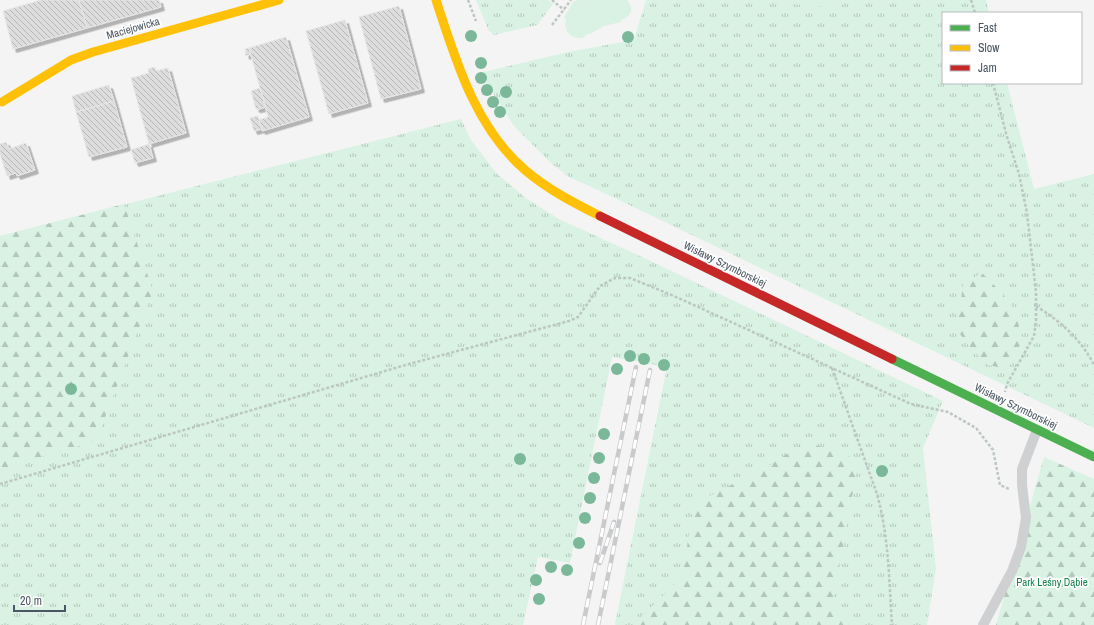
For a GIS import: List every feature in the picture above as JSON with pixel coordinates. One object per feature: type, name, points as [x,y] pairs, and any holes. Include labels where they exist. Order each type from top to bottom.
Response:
[{"type":"street","name":"Maciejowicka","points":[[2,102],[71,60],[93,52],[279,0]]},
{"type":"street","name":"Wisławy Szymborskiej","points":[[436,0],[463,79],[482,119],[513,159],[548,188],[574,203],[1094,457]]},
{"type":"lane","points":[[983,625],[1012,571],[1024,536],[1026,518],[1022,469],[1037,430]]},
{"type":"path","points":[[468,0],[476,21]]},
{"type":"path","points":[[552,0],[564,10]]},
{"type":"path","points":[[552,25],[571,0]]},
{"type":"path","points":[[971,0],[975,12]]},
{"type":"path","points":[[993,84],[1007,137],[1019,174],[1027,213],[1036,292],[1036,320],[1034,336],[1007,384],[1005,392]]},
{"type":"path","points":[[0,484],[409,364],[569,321],[578,317],[600,286],[615,278],[630,278],[674,296],[911,404],[948,412],[976,428],[993,450],[1000,485],[1023,494]]},
{"type":"path","points":[[1036,305],[1060,323],[1077,339],[1087,352],[1094,365]]},
{"type":"path","points":[[832,368],[878,494],[887,543],[892,625]]},
{"type":"green space","points":[[476,0],[548,0],[553,4],[537,25],[494,35],[489,31]]},
{"type":"green space","points":[[627,0],[631,6],[631,12],[627,17],[621,20],[621,22],[604,26],[582,38],[578,38],[568,33],[565,23],[566,19],[564,17],[574,1]]},
{"type":"green space","points":[[646,0],[986,0],[989,12],[942,12],[942,84],[1007,84],[1034,189],[1094,174],[1094,428],[569,177],[551,163],[514,126],[480,73],[568,52],[634,40]]},
{"type":"green space","points":[[768,0],[853,0],[834,8],[771,2]]},
{"type":"green space","points":[[461,119],[471,140],[497,174],[527,199],[559,219],[655,263],[943,401],[923,448],[936,569],[927,625],[616,625],[667,367],[612,357],[570,563],[538,557],[523,625],[0,625],[0,236]]},
{"type":"green space","points":[[124,204],[153,291],[96,441],[0,469],[0,236]]},
{"type":"green space","points":[[982,273],[1001,292],[1017,313],[1021,343],[1008,369],[988,365],[972,350],[957,330],[963,284]]},
{"type":"green space","points":[[804,443],[847,452],[857,470],[833,600],[849,625],[633,625],[682,577],[694,504],[770,465]]},
{"type":"green space","name":"Park Leśny Dąbie","points":[[1044,457],[1094,479],[1094,625],[996,625]]},
{"type":"building","points":[[41,0],[79,0],[87,28],[13,49],[3,11]]},
{"type":"building","points":[[79,0],[159,0],[161,7],[87,28]]},
{"type":"building","points":[[399,6],[421,89],[381,99],[359,17]]},
{"type":"building","points":[[345,20],[368,103],[329,114],[306,31]]},
{"type":"building","points":[[286,37],[309,117],[262,131],[259,120],[268,117],[249,48]]},
{"type":"building","points":[[249,48],[251,54],[246,56],[245,49]]},
{"type":"building","points":[[155,67],[156,71],[168,68],[186,133],[149,144],[131,78],[149,73],[148,69]]},
{"type":"building","points":[[109,85],[114,101],[76,112],[72,96]]},
{"type":"building","points":[[260,88],[266,107],[256,109],[251,91]]},
{"type":"building","points":[[114,101],[127,147],[89,157],[76,112]]},
{"type":"building","points":[[258,116],[262,129],[254,131],[250,118]]},
{"type":"building","points":[[6,142],[9,149],[26,143],[35,170],[17,176],[16,173],[7,176],[0,154],[0,144]]},
{"type":"building","points":[[149,144],[153,158],[135,163],[131,150]]},
{"type":"railway","points":[[583,625],[636,367]]},
{"type":"railway","points":[[598,625],[650,370]]},
{"type":"railway","points":[[600,563],[614,522]]},
{"type":"traffic: fast","points":[[892,359],[1094,457]]},
{"type":"traffic: slow","points":[[2,102],[71,60],[93,52],[279,0]]},
{"type":"traffic: slow","points":[[436,0],[451,46],[469,92],[493,134],[508,153],[533,177],[561,195],[600,216]]},
{"type":"traffic: jam","points":[[600,216],[892,359]]}]
